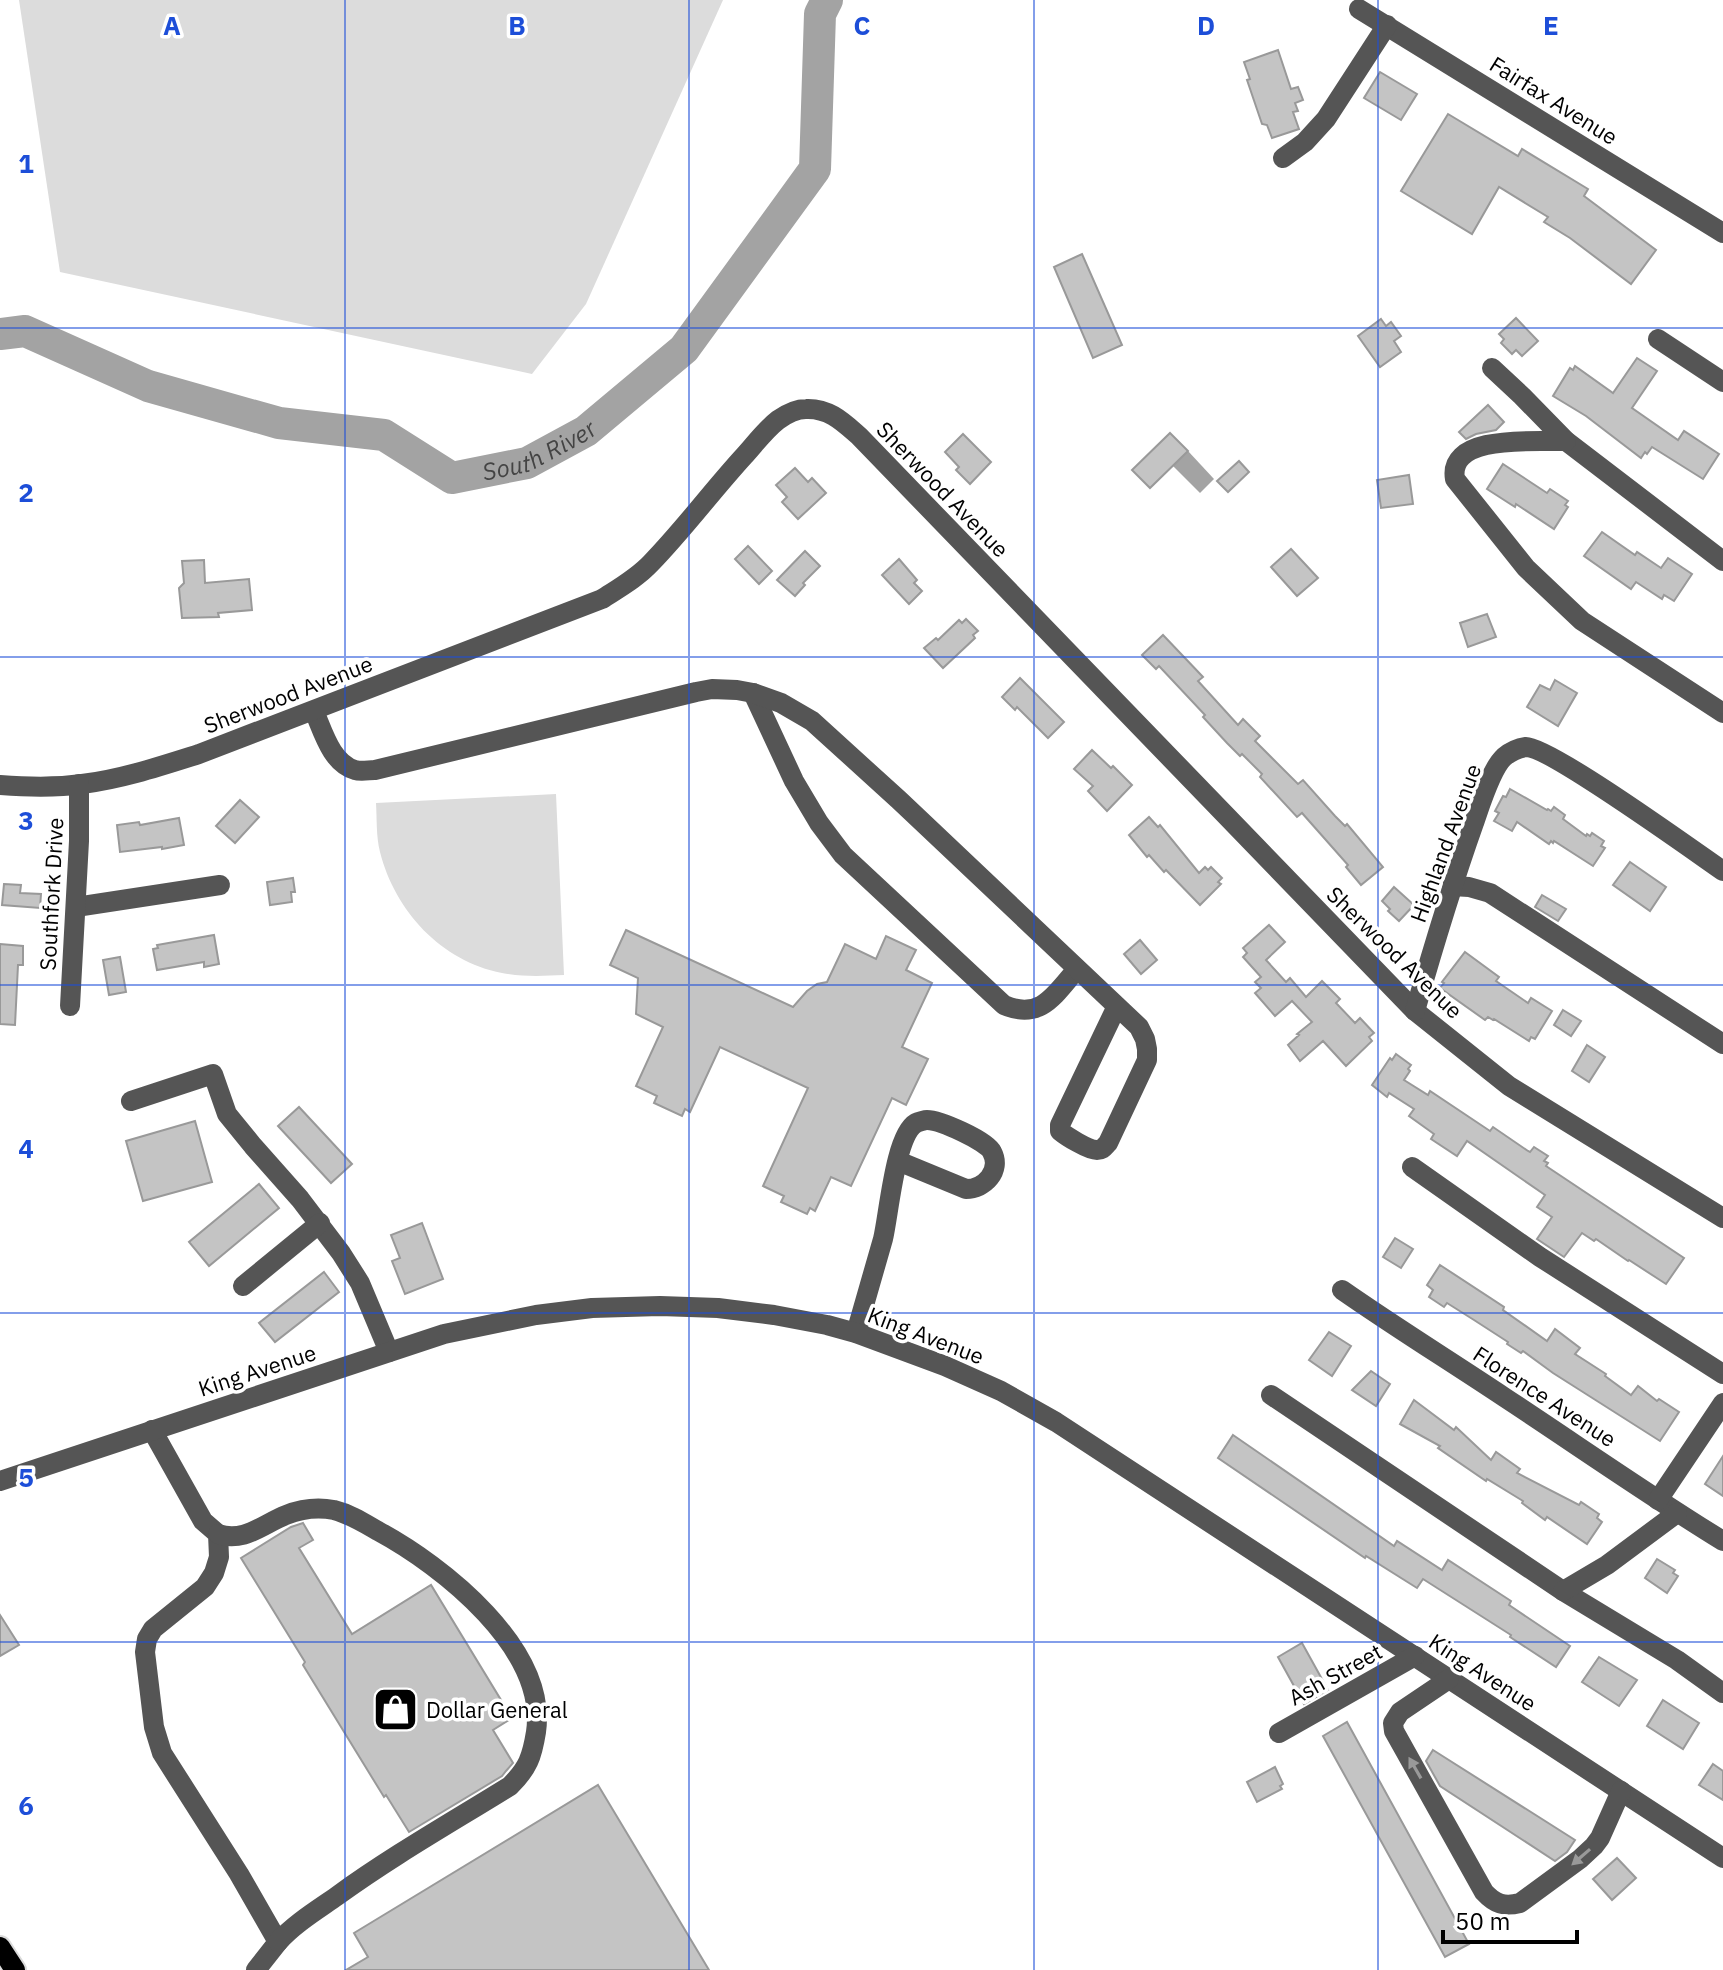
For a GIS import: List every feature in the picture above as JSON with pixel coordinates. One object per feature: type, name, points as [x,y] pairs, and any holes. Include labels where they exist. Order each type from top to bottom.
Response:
[{"type":"main road","points":[[0,1947],[15,1970]]},
{"type":"street","name":"Fairfax Avenue","points":[[1359,9],[1723,233]]},
{"type":"street","points":[[1283,158],[1305,142],[1326,119],[1387,25]]},
{"type":"street","points":[[1658,339],[1723,382]]},
{"type":"street","points":[[1492,368],[1566,441],[1723,561]]},
{"type":"street","name":"Sherwood Avenue","points":[[0,785],[37,787],[79,784],[142,771],[199,754],[602,599],[650,564],[774,424],[797,410],[822,410],[836,416],[865,443],[1415,1011],[1509,1086],[1723,1218]]},
{"type":"street","points":[[1566,441],[1494,443],[1457,460],[1455,479],[1526,568],[1582,621],[1723,713]]},
{"type":"street","points":[[314,711],[332,752],[358,771],[375,770],[712,689],[753,693],[781,703],[812,721],[899,800],[1077,969],[1117,1006],[1139,1027],[1145,1039],[1147,1060],[1108,1143],[1097,1150],[1063,1134],[1060,1125],[1117,1006]]},
{"type":"street","points":[[753,693],[794,781],[843,855],[1004,1005],[1024,1011],[1037,1009],[1048,1002],[1077,969]]},
{"type":"street","name":"Highland Avenue","points":[[1415,1011],[1452,886],[1484,795],[1498,764],[1514,750],[1526,747],[1537,749],[1586,778],[1723,871]]},
{"type":"street","name":"Southfork Drive","points":[[70,1006],[79,784]]},
{"type":"street","points":[[76,907],[220,885]]},
{"type":"street","points":[[1452,886],[1490,893],[1723,1044]]},
{"type":"street","points":[[131,1101],[213,1074],[227,1114],[320,1223],[360,1283],[389,1352]]},
{"type":"street","points":[[856,1333],[884,1235],[898,1161],[908,1129],[927,1119],[937,1121],[985,1143],[995,1162],[985,1184],[966,1189],[898,1161]]},
{"type":"street","points":[[1412,1167],[1540,1257],[1723,1374]]},
{"type":"street","points":[[243,1286],[320,1223]]},
{"type":"street","name":"Florence Avenue","points":[[1342,1290],[1723,1541]]},
{"type":"street","name":"King Avenue","points":[[0,1481],[444,1334],[536,1315],[592,1308],[660,1306],[718,1308],[827,1325],[945,1366],[1001,1391],[1056,1422],[1723,1858]]},
{"type":"street","points":[[1271,1395],[1563,1591],[1677,1660],[1723,1693]]},
{"type":"street","points":[[1658,1500],[1723,1403]]},
{"type":"street","points":[[152,1430],[203,1521],[218,1534],[245,1535],[286,1515],[304,1509],[322,1508],[353,1517],[436,1567],[488,1616],[511,1647],[525,1669],[535,1702],[537,1724],[533,1749],[522,1774],[510,1786],[372,1871],[311,1914],[278,1942],[256,1970]]},
{"type":"street","points":[[1563,1591],[1607,1565],[1677,1513]]},
{"type":"street","points":[[218,1534],[219,1557],[205,1587],[165,1618],[147,1639],[145,1652],[154,1727],[162,1753],[278,1942]]},
{"type":"street","name":"Ash Street","points":[[1279,1733],[1415,1656]]},
{"type":"street","points":[[1449,1679],[1400,1712],[1393,1723],[1394,1731],[1491,1900],[1509,1906],[1520,1903],[1580,1859],[1600,1838],[1621,1791]]},
{"type":"shaded area","points":[[19,0],[723,0],[586,304],[532,374],[60,272]]},
{"type":"shaded area","points":[[1188,451],[1214,479],[1200,493],[1172,465]]},
{"type":"shaded area","points":[[556,794],[564,975],[502,973],[480,967],[441,945],[409,913],[387,874],[377,834],[376,803]]},
{"type":"building","points":[[1278,50],[1291,89],[1298,87],[1303,100],[1295,103],[1298,111],[1293,112],[1299,129],[1272,138],[1267,125],[1262,124],[1244,62]]},
{"type":"building","points":[[1380,72],[1417,94],[1401,120],[1364,98]]},
{"type":"building","points":[[1448,114],[1518,156],[1522,149],[1588,189],[1584,196],[1656,250],[1631,284],[1544,222],[1548,217],[1499,187],[1472,234],[1401,191]]},
{"type":"building","points":[[1082,254],[1122,345],[1093,358],[1054,267]]},
{"type":"building","points":[[1516,318],[1538,341],[1522,356],[1516,350],[1512,354],[1501,343],[1504,339],[1499,334]]},
{"type":"building","points":[[1381,319],[1386,326],[1391,322],[1401,336],[1394,341],[1401,352],[1380,367],[1358,336]]},
{"type":"building","points":[[1637,358],[1657,371],[1632,408],[1678,440],[1684,431],[1719,454],[1703,479],[1652,447],[1641,458],[1586,416],[1553,396],[1570,368],[1573,370],[1575,366],[1613,393]]},
{"type":"building","points":[[1488,405],[1504,422],[1496,430],[1466,439],[1459,432]]},
{"type":"building","points":[[1170,433],[1188,451],[1150,488],[1132,470]]},
{"type":"building","points":[[963,434],[991,462],[970,484],[956,470],[959,467],[945,452]]},
{"type":"building","points":[[1239,461],[1249,472],[1228,492],[1217,481]]},
{"type":"building","points":[[1503,464],[1547,493],[1550,489],[1568,501],[1565,505],[1568,507],[1554,529],[1487,489]]},
{"type":"building","points":[[795,468],[808,482],[812,478],[826,493],[798,519],[782,502],[787,497],[776,485]]},
{"type":"building","points":[[1409,475],[1413,504],[1381,508],[1377,480]]},
{"type":"building","points":[[1602,532],[1635,555],[1637,552],[1661,568],[1668,558],[1692,574],[1674,601],[1664,595],[1662,599],[1636,582],[1631,589],[1584,556]]},
{"type":"building","points":[[748,546],[772,571],[759,584],[735,559]]},
{"type":"building","points":[[1291,549],[1318,578],[1297,596],[1271,567]]},
{"type":"building","points":[[805,551],[820,566],[795,596],[777,580]]},
{"type":"building","points":[[899,559],[922,591],[909,604],[882,575]]},
{"type":"building","points":[[204,560],[205,583],[249,579],[252,610],[218,613],[219,617],[182,618],[179,588],[184,583],[182,561]]},
{"type":"building","points":[[1487,614],[1496,637],[1468,647],[1460,623]]},
{"type":"building","points":[[966,619],[978,631],[973,635],[975,638],[943,668],[924,648],[936,638],[938,640],[959,620],[962,623]]},
{"type":"building","points":[[1163,635],[1203,677],[1198,681],[1238,725],[1243,719],[1260,736],[1255,741],[1298,784],[1303,780],[1345,826],[1347,824],[1383,867],[1361,885],[1346,867],[1348,865],[1302,813],[1297,817],[1260,777],[1262,774],[1227,743],[1159,666],[1156,669],[1142,655]]},
{"type":"building","points":[[1020,678],[1064,722],[1048,738],[1017,707],[1015,710],[1002,697]]},
{"type":"building","points":[[1555,680],[1577,693],[1558,726],[1527,707],[1540,685],[1550,690]]},
{"type":"building","points":[[1092,750],[1132,785],[1107,811],[1088,791],[1093,786],[1074,769]]},
{"type":"building","points":[[1510,789],[1547,810],[1551,811],[1554,807],[1565,815],[1563,819],[1586,836],[1592,833],[1604,841],[1601,846],[1605,848],[1593,866],[1554,841],[1549,844],[1517,822],[1512,831],[1494,821],[1499,813],[1495,811]]},
{"type":"building","points":[[240,800],[259,817],[235,843],[216,826]]},
{"type":"building","points":[[1149,817],[1158,827],[1160,825],[1199,873],[1205,867],[1208,870],[1211,867],[1222,878],[1218,882],[1221,884],[1200,905],[1166,870],[1164,872],[1149,855],[1147,857],[1129,835]]},
{"type":"building","points":[[179,818],[184,845],[120,852],[117,825],[139,822],[140,825]]},
{"type":"building","points":[[1630,862],[1666,887],[1650,911],[1613,885]]},
{"type":"building","points":[[293,878],[295,892],[291,892],[292,902],[270,905],[267,882]]},
{"type":"building","points":[[4,884],[21,885],[20,893],[41,894],[40,908],[2,905]]},
{"type":"building","points":[[1394,887],[1414,905],[1399,921],[1382,901]]},
{"type":"building","points":[[1542,895],[1566,909],[1558,921],[1535,907]]},
{"type":"building","points":[[1269,925],[1285,942],[1266,960],[1286,982],[1290,978],[1306,997],[1322,981],[1340,999],[1336,1003],[1355,1023],[1360,1018],[1374,1033],[1369,1037],[1372,1041],[1346,1066],[1323,1041],[1300,1061],[1288,1045],[1312,1022],[1292,1001],[1275,1016],[1255,993],[1261,988],[1255,982],[1261,977],[1243,957],[1247,953],[1243,948]]},
{"type":"building","points":[[626,930],[793,1007],[807,991],[827,982],[845,944],[876,959],[886,936],[916,950],[906,970],[932,983],[902,1047],[928,1059],[906,1105],[892,1098],[851,1186],[831,1177],[815,1211],[810,1208],[807,1214],[781,1202],[784,1196],[763,1186],[808,1088],[720,1047],[690,1112],[685,1109],[682,1116],[654,1103],[657,1096],[636,1086],[663,1027],[636,1014],[638,978],[610,965]]},
{"type":"building","points":[[214,935],[219,964],[204,967],[204,962],[157,970],[153,949],[158,948],[157,945]]},
{"type":"building","points":[[1140,940],[1157,960],[1141,974],[1124,954]]},
{"type":"building","points":[[0,944],[23,946],[23,965],[18,965],[15,1025],[0,1024]]},
{"type":"building","points":[[1465,952],[1499,977],[1496,981],[1528,1003],[1531,998],[1552,1011],[1535,1039],[1531,1037],[1529,1041],[1494,1019],[1488,1017],[1485,1020],[1440,988]]},
{"type":"building","points":[[120,957],[126,992],[109,995],[103,960]]},
{"type":"building","points":[[1563,1010],[1581,1021],[1571,1036],[1554,1025]]},
{"type":"building","points":[[1587,1045],[1605,1057],[1589,1082],[1572,1071]]},
{"type":"building","points":[[1396,1054],[1411,1065],[1404,1080],[1428,1095],[1430,1091],[1490,1131],[1493,1127],[1528,1151],[1534,1147],[1548,1156],[1544,1161],[1548,1163],[1546,1166],[1684,1258],[1666,1284],[1582,1233],[1564,1257],[1537,1239],[1552,1217],[1537,1207],[1545,1195],[1467,1141],[1457,1156],[1431,1139],[1434,1134],[1409,1116],[1414,1109],[1389,1093],[1387,1097],[1372,1085]]},
{"type":"building","points":[[299,1107],[352,1164],[331,1183],[278,1126]]},
{"type":"building","points":[[195,1121],[212,1182],[143,1201],[126,1141]]},
{"type":"building","points":[[259,1184],[279,1208],[209,1266],[189,1242]]},
{"type":"building","points":[[422,1223],[443,1279],[405,1294],[392,1261],[400,1258],[391,1235]]},
{"type":"building","points":[[1395,1238],[1413,1249],[1401,1268],[1383,1257]]},
{"type":"building","points":[[1440,1265],[1504,1307],[1503,1310],[1547,1341],[1555,1329],[1580,1348],[1575,1354],[1631,1395],[1638,1386],[1657,1401],[1659,1399],[1679,1412],[1660,1441],[1447,1303],[1444,1307],[1429,1297],[1433,1290],[1427,1285]]},
{"type":"building","points":[[324,1272],[339,1292],[275,1342],[259,1323]]},
{"type":"building","points":[[1329,1332],[1351,1346],[1332,1376],[1309,1360]]},
{"type":"building","points":[[1371,1371],[1390,1384],[1376,1406],[1352,1390]]},
{"type":"building","points":[[1414,1400],[1454,1430],[1456,1427],[1491,1460],[1496,1452],[1520,1469],[1517,1473],[1579,1505],[1581,1502],[1599,1514],[1597,1518],[1602,1522],[1587,1544],[1547,1517],[1545,1520],[1523,1501],[1486,1481],[1438,1448],[1440,1446],[1400,1424]]},
{"type":"building","points":[[1233,1435],[1394,1546],[1397,1541],[1442,1570],[1448,1560],[1511,1601],[1509,1605],[1570,1646],[1556,1667],[1423,1579],[1417,1588],[1365,1558],[1218,1458]]},
{"type":"building","points":[[1723,1456],[1723,1496],[1705,1484]]},
{"type":"building","points":[[303,1523],[313,1540],[299,1548],[352,1634],[431,1585],[512,1718],[493,1730],[513,1763],[502,1776],[409,1832],[303,1665],[305,1662],[241,1558],[291,1527]]},
{"type":"building","points":[[1657,1559],[1675,1570],[1673,1573],[1678,1576],[1667,1593],[1645,1578]]},
{"type":"building","points":[[0,1615],[19,1645],[0,1656]]},
{"type":"building","points":[[1302,1643],[1328,1690],[1304,1704],[1278,1657]]},
{"type":"building","points":[[1599,1657],[1637,1680],[1619,1706],[1582,1682]]},
{"type":"building","points":[[1663,1700],[1699,1723],[1683,1749],[1647,1726]]},
{"type":"building","points":[[1347,1722],[1469,1944],[1445,1957],[1323,1736]]},
{"type":"building","points":[[1433,1750],[1575,1840],[1567,1852],[1555,1861],[1440,1786],[1426,1761]]},
{"type":"building","points":[[1713,1764],[1723,1771],[1723,1800],[1699,1785]]},
{"type":"building","points":[[1275,1767],[1283,1784],[1280,1786],[1282,1789],[1257,1802],[1247,1782]]},
{"type":"building","points":[[598,1785],[709,1970],[346,1970],[368,1957],[354,1933]]},
{"type":"building","points":[[1617,1858],[1636,1878],[1612,1900],[1593,1879]]},
{"type":"waterway","name":"South River","points":[[0,334],[25,331],[148,386],[279,423],[384,435],[452,478],[527,463],[586,431],[684,349],[815,169],[820,14],[827,0]]},
{"type":"place","name":"Dollar General","points":[[395,1709]]}]
